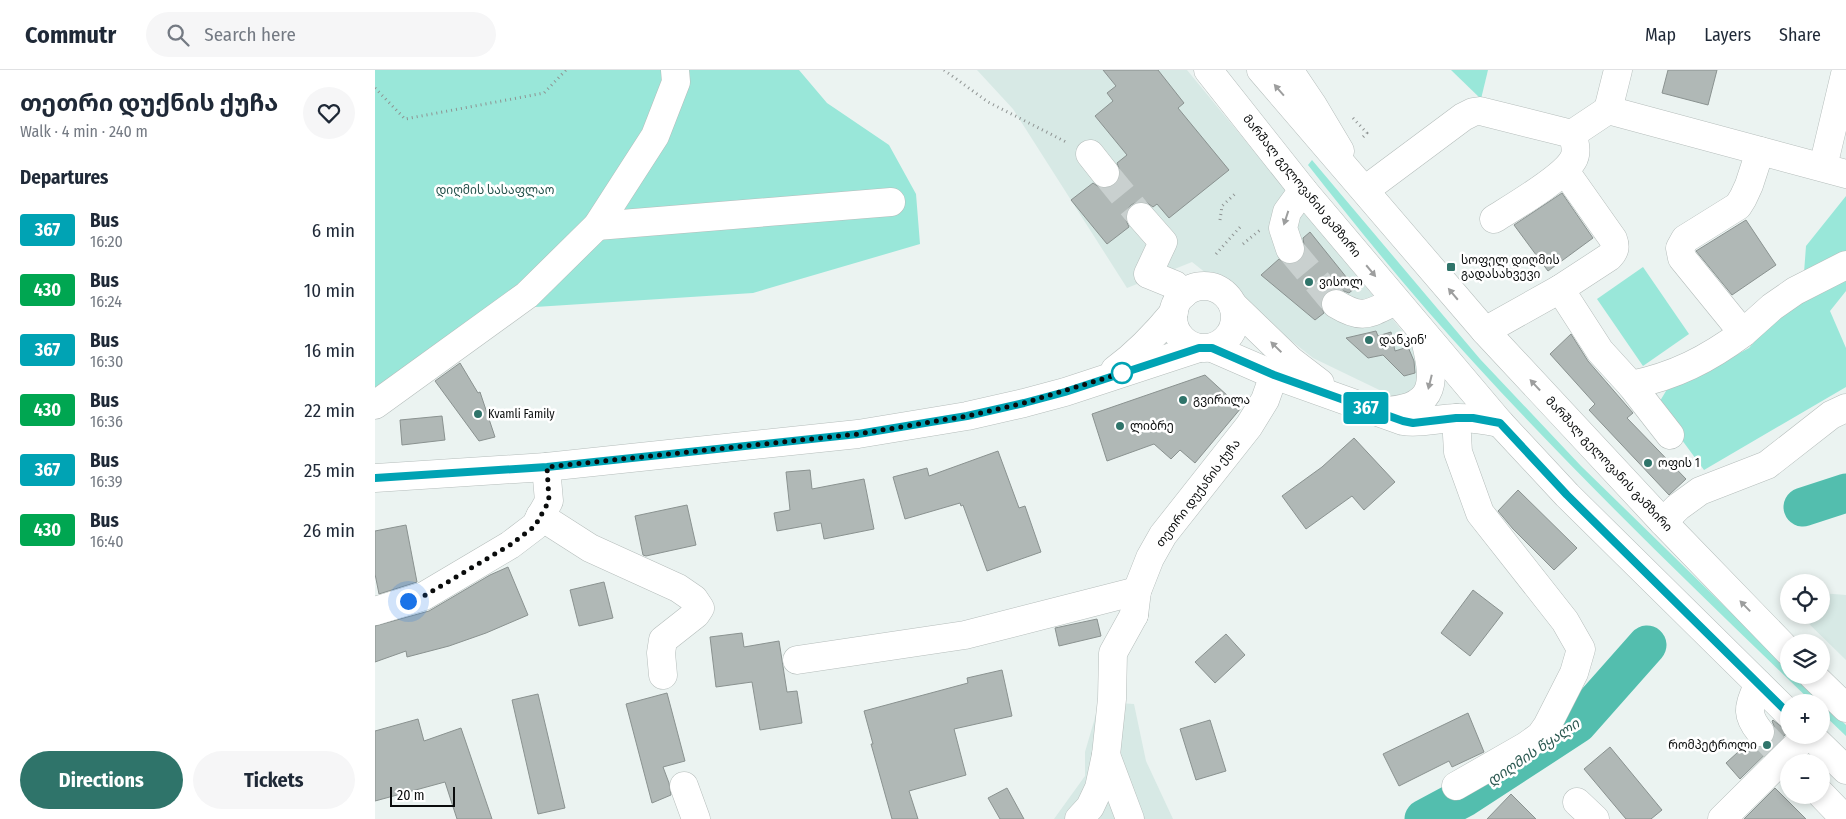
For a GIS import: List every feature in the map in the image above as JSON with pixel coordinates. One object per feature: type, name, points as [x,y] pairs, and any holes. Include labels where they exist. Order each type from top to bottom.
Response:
[{"type":"main road","points":[[375,405],[527,295],[597,226],[655,136],[676,82],[675,70]]},
{"type":"main road","name":"მარშალ გელოვანის გამზირი","points":[[1208,70],[1303,190],[1500,423],[1567,495],[1780,705]]},
{"type":"main road","name":"მარშალ გელოვანის გამზირი","points":[[1261,70],[1485,331],[1780,643]]},
{"type":"main road","name":"მარშალ გელოვანის გამზირი","points":[[1289,70],[1313,104],[1361,185]]},
{"type":"main road","points":[[1361,185],[1473,112],[1487,112],[1572,134],[1607,110],[1618,70]]},
{"type":"main road","points":[[1607,110],[1834,171],[1846,70]]},
{"type":"main road","points":[[1495,220],[1565,171],[1574,158],[1576,144],[1572,134]]},
{"type":"main road","points":[[1743,333],[1682,258],[1680,248],[1685,239],[1737,206],[1749,185],[1760,151]]},
{"type":"main road","points":[[1485,331],[1560,289],[1614,252],[1615,244],[1565,171]]},
{"type":"main road","points":[[1290,249],[1283,228],[1287,212],[1303,190]]},
{"type":"main road","points":[[597,226],[891,202]]},
{"type":"main road","points":[[1141,217],[1163,242],[1148,274],[1175,285],[1179,303],[1173,322],[1176,331],[1189,345],[1205,348],[1403,421],[1413,423],[1473,418],[1500,423]]},
{"type":"main road","points":[[1631,385],[1649,381],[1694,365],[1725,347],[1772,307],[1795,291],[1846,266]]},
{"type":"main road","points":[[1104,379],[1133,357],[1154,336],[1192,289],[1201,286],[1221,291],[1290,360],[1341,398]]},
{"type":"main road","points":[[1560,289],[1600,351],[1631,385],[1671,435]]},
{"type":"main road","points":[[1336,304],[1352,314],[1367,314],[1396,301]]},
{"type":"main road","points":[[375,478],[547,467],[858,434],[967,416],[1024,403],[1221,343],[1229,336],[1234,326],[1233,305]]},
{"type":"main road","points":[[1376,411],[1400,410],[1411,407],[1426,395],[1432,378],[1431,363],[1424,335]]},
{"type":"main road","name":"თეთრი დუქანის ქუჩა","points":[[1079,819],[1090,807],[1099,788],[1106,755],[1112,699],[1113,653],[1136,603],[1150,558],[1163,535],[1254,419],[1265,400],[1274,375]]},
{"type":"main road","points":[[1670,528],[1677,507],[1700,491],[1767,465],[1831,415],[1846,408]]},
{"type":"main road","points":[[1456,418],[1458,452],[1480,513],[1565,621],[1581,649],[1574,673],[1540,736],[1456,786]]},
{"type":"main road","points":[[1790,446],[1846,426]]},
{"type":"main road","points":[[375,611],[424,596],[510,545],[535,526],[549,501],[547,467]]},
{"type":"main road","points":[[541,516],[590,548],[678,588],[694,599],[700,608],[696,614],[663,640],[661,653],[663,675]]},
{"type":"main road","points":[[797,660],[965,635],[1136,603]]},
{"type":"main road","points":[[1752,678],[1750,713],[1752,721],[1760,732]]},
{"type":"main road","points":[[1821,684],[1846,708]]},
{"type":"main road","points":[[1789,754],[1800,744]]},
{"type":"main road","points":[[1819,744],[1846,770]]},
{"type":"main road","points":[[1106,755],[1130,819]]},
{"type":"main road","points":[[1722,819],[1780,763]]},
{"type":"main road","points":[[684,786],[696,819]]},
{"type":"main road","points":[[1830,803],[1845,819]]},
{"type":"path","points":[[375,88],[405,119],[543,93],[566,70]]},
{"type":"path","points":[[944,70],[988,102],[1097,164]]},
{"type":"path","points":[[1353,118],[1367,133],[1361,138],[1357,133]]},
{"type":"path","points":[[1220,220],[1222,206],[1237,192]]},
{"type":"path","points":[[1216,254],[1241,226]]},
{"type":"path","points":[[1243,244],[1264,226]]},
{"type":"shaded area","points":[[977,70],[1187,70],[1418,350],[1419,392],[1398,399],[1313,358],[1192,262],[1127,288],[1013,109]]},
{"type":"shaded area","points":[[1830,594],[1846,595],[1846,660],[1830,644],[1830,634],[1819,634],[1809,624],[1830,624]]},
{"type":"shaded area","points":[[1101,697],[1119,703],[1134,704],[1146,761],[1173,819],[1054,819],[1085,776],[1085,752]]},
{"type":"green space","name":"დიღმის სასაფლაო","points":[[375,70],[799,70],[827,103],[889,145],[916,194],[920,244],[753,293],[487,310],[375,393]]},
{"type":"green space","points":[[1451,70],[1488,70],[1481,99]]},
{"type":"green space","points":[[1312,160],[1480,359],[1581,466],[1780,660],[1780,671],[1599,494],[1516,409],[1411,292],[1308,165]]},
{"type":"green space","points":[[1846,196],[1846,291],[1830,311],[1846,348],[1846,387],[1704,470],[1657,406],[1669,386],[1688,381],[1749,348],[1803,286],[1806,246]]},
{"type":"green space","points":[[1643,267],[1689,334],[1643,366],[1597,299]]},
{"type":"green space","points":[[1793,684],[1804,684],[1814,694],[1804,694]]},
{"type":"green space","points":[[1830,709],[1846,725],[1846,736],[1830,721]]},
{"type":"building","points":[[1103,70],[1158,70],[1184,103],[1178,108],[1229,170],[1169,218],[1157,204],[1153,207],[1146,202],[1137,202],[1131,205],[1126,212],[1126,220],[1129,227],[1107,244],[1071,200],[1093,183],[1099,187],[1107,188],[1115,185],[1119,179],[1120,171],[1117,163],[1127,155],[1095,116],[1113,101],[1107,93],[1116,86]]},
{"type":"building","points":[[1668,70],[1717,70],[1708,105],[1662,93]]},
{"type":"building","points":[[1562,193],[1593,238],[1548,271],[1514,225]]},
{"type":"building","points":[[1746,220],[1776,265],[1732,295],[1696,251]]},
{"type":"building","name":"ვისოლ","points":[[1310,232],[1355,288],[1349,293],[1336,288],[1328,291],[1322,297],[1320,304],[1324,313],[1315,320],[1261,275],[1279,259],[1287,264],[1295,264],[1301,260],[1305,252],[1303,238]]},
{"type":"building","points":[[1376,331],[1378,336],[1391,332],[1395,351],[1408,347],[1414,361],[1415,373],[1404,376],[1383,355],[1368,358],[1346,338]]},
{"type":"building","points":[[1571,334],[1588,361],[1633,413],[1627,418],[1686,479],[1669,495],[1589,410],[1595,404],[1550,354]]},
{"type":"building","points":[[460,363],[478,393],[480,392],[495,437],[479,441],[435,381]]},
{"type":"building","points":[[1205,375],[1241,408],[1195,463],[1180,450],[1171,459],[1154,444],[1107,461],[1092,414]]},
{"type":"building","points":[[442,416],[445,440],[402,445],[400,420]]},
{"type":"building","points":[[1354,438],[1395,482],[1364,510],[1352,496],[1306,529],[1282,496],[1322,467]]},
{"type":"building","points":[[998,451],[1019,508],[1025,506],[1041,552],[987,571],[963,505],[961,506],[960,503],[905,519],[893,477],[927,468],[929,476]]},
{"type":"building","points":[[810,470],[812,489],[864,479],[874,529],[824,539],[821,523],[777,531],[774,513],[790,510],[786,472]]},
{"type":"building","points":[[1518,490],[1577,548],[1554,570],[1513,529],[1498,511]]},
{"type":"building","points":[[687,505],[696,545],[646,556],[643,555],[635,516]]},
{"type":"building","points":[[406,525],[417,582],[379,594],[375,574],[375,531]]},
{"type":"building","points":[[508,567],[528,615],[449,646],[407,657],[406,651],[375,662],[375,626],[429,611],[490,575]]},
{"type":"building","points":[[604,582],[613,618],[579,626],[570,590]]},
{"type":"building","points":[[1473,590],[1503,613],[1470,656],[1441,633]]},
{"type":"building","points":[[1097,619],[1101,636],[1059,646],[1055,628]]},
{"type":"building","points":[[742,633],[744,647],[779,641],[787,692],[797,691],[802,723],[760,730],[752,682],[716,687],[710,637]]},
{"type":"building","points":[[1226,634],[1245,655],[1215,683],[1195,662]]},
{"type":"building","points":[[1002,670],[1012,716],[954,729],[966,775],[909,791],[918,819],[892,819],[871,744],[873,744],[864,711],[968,683],[967,678]]},
{"type":"building","points":[[667,693],[685,761],[663,767],[671,795],[652,803],[626,704]]},
{"type":"building","points":[[538,694],[565,808],[538,814],[512,700]]},
{"type":"building","points":[[1468,713],[1484,752],[1452,767],[1449,761],[1399,786],[1383,754]]},
{"type":"building","points":[[418,719],[424,741],[461,728],[492,819],[457,819],[445,782],[375,801],[375,731]]},
{"type":"building","points":[[1210,720],[1226,771],[1196,780],[1180,729]]},
{"type":"building","points":[[1772,721],[1780,726],[1780,740],[1740,779],[1726,763],[1749,742],[1761,748],[1770,744],[1776,731]]},
{"type":"building","points":[[1610,747],[1662,810],[1651,819],[1626,819],[1584,769]]},
{"type":"building","points":[[1007,788],[1024,819],[1000,819],[988,798]]},
{"type":"building","points":[[1775,788],[1780,793],[1780,804],[1791,804],[1806,819],[1744,819]]},
{"type":"building","points":[[1511,794],[1536,819],[1487,819]]},
{"type":"waterway","name":"დიღმის წყალი","points":[[1803,507],[1846,493]]},
{"type":"waterway","name":"დიღმის წყალი","points":[[1424,819],[1465,797],[1577,724],[1647,645]]},
{"type":"tunnel","points":[[1105,173],[1141,217]]},
{"type":"tunnel","points":[[1290,249],[1336,304]]},
{"type":"tunnel","points":[[1760,732],[1780,753]]},
{"type":"bus line","name":"367","points":[[375,478],[547,467],[858,434],[967,416],[1024,403],[1065,392],[1199,348],[1212,348],[1274,375],[1403,421],[1413,423],[1473,418],[1500,423],[1567,495],[1780,705]]},
{"type":"place","name":"სოფელ დიღმის გადასახვევი","points":[[1451,267]]},
{"type":"place","name":"ვისოლ","points":[[1309,282]]},
{"type":"place","name":"დანკინ'","points":[[1369,340]]},
{"type":"place","name":"გვირილა","points":[[1183,400]]},
{"type":"place","name":"Kvamli Family","points":[[478,414]]},
{"type":"place","name":"ლიბრე","points":[[1120,426]]},
{"type":"place","name":"ოფის 1","points":[[1648,463]]},
{"type":"place","name":"რომპეტროლი","points":[[1767,745]]},
{"type":"route","points":[[408,601],[424,596],[441,586],[510,545],[535,526],[549,501],[547,467],[858,434],[967,416],[1024,403],[1122,373]]}]
